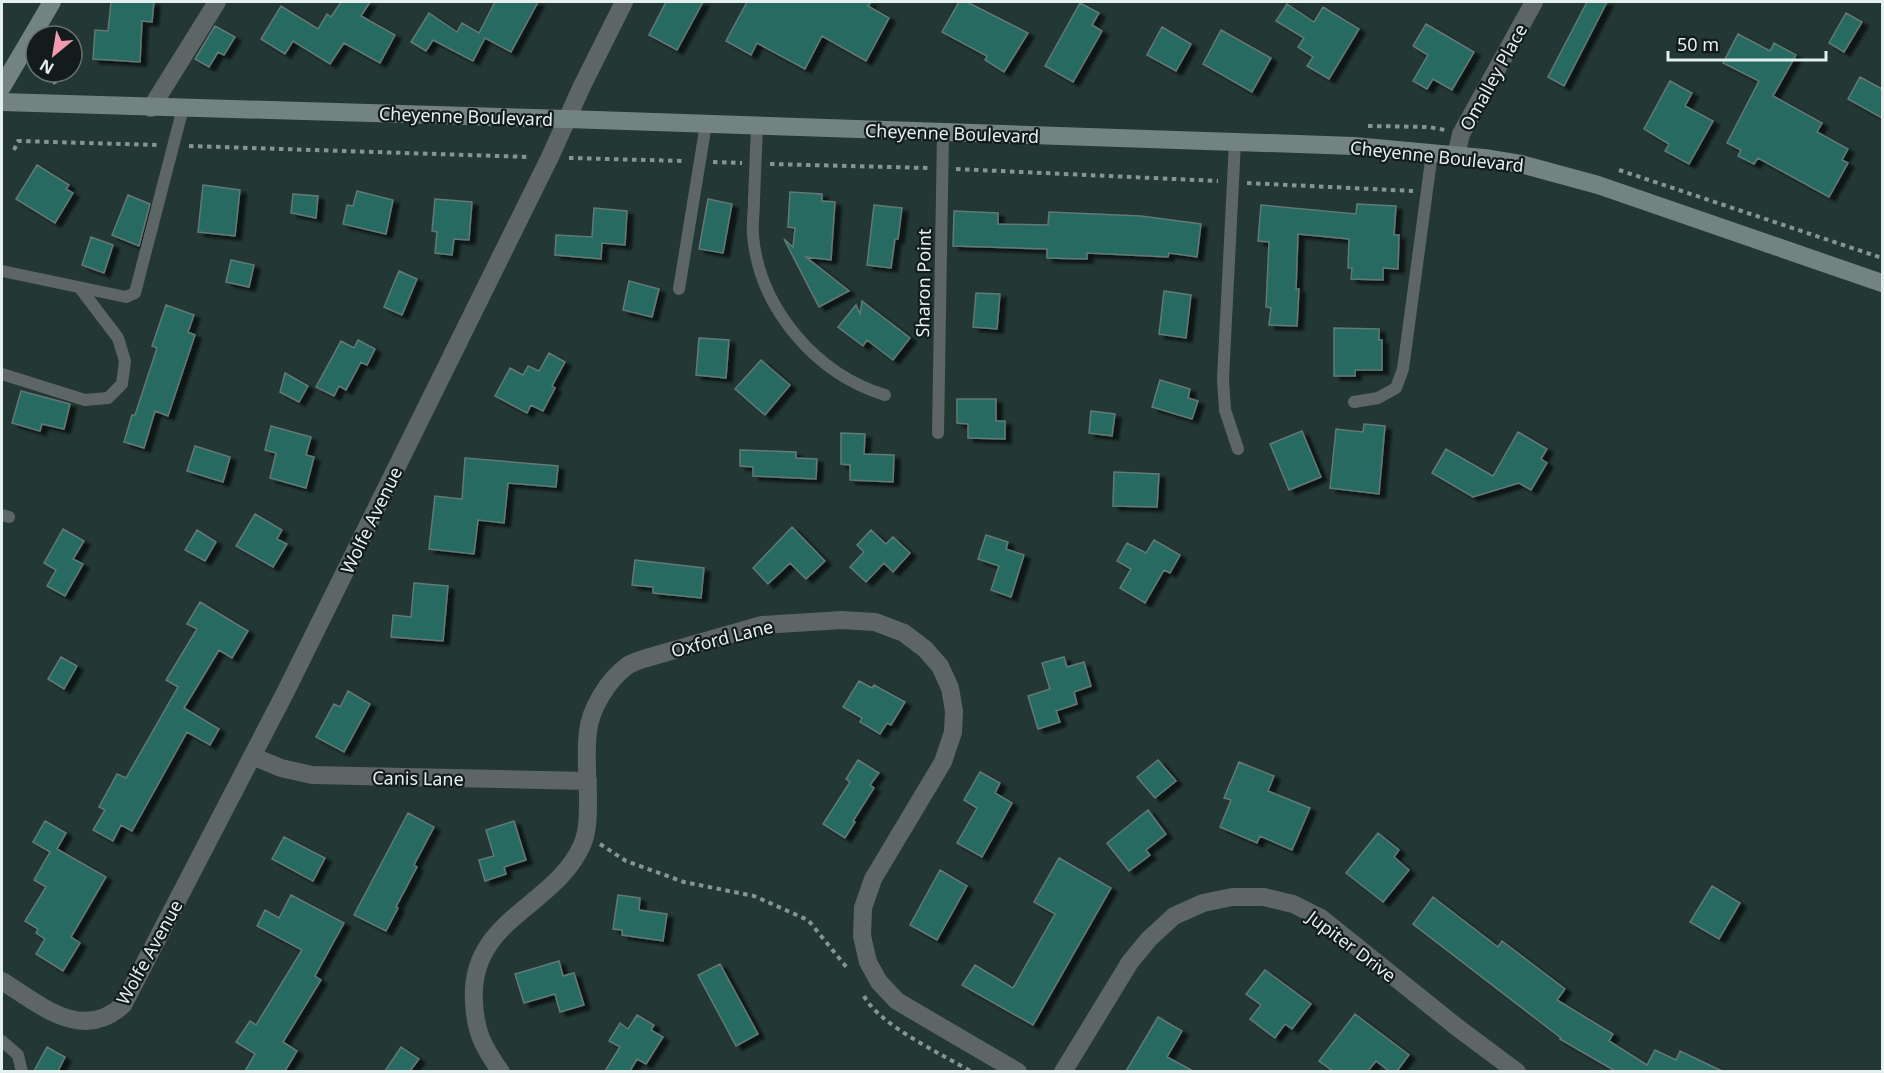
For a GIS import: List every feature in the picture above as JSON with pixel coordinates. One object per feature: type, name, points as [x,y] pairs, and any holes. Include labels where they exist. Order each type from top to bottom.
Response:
[{"type":"main road","points":[[2,87],[52,2]]},
{"type":"main road","name":"Cheyenne Boulevard","points":[[2,102],[1354,146],[1456,155],[1521,164],[1598,185],[1882,283]]},
{"type":"street","points":[[151,108],[217,2]]},
{"type":"street","name":"Wolfe Avenue","points":[[2,981],[62,1018],[80,1022],[112,1015],[123,1005],[297,670],[624,2]]},
{"type":"street","name":"Omalley Place","points":[[1456,155],[1461,134],[1534,2]]},
{"type":"street","name":"Oxford Lane","points":[[501,1071],[485,1050],[474,1019],[473,987],[479,960],[494,936],[556,880],[583,845],[588,818],[588,730],[595,709],[607,687],[627,666],[643,659],[762,625],[842,620],[875,622],[904,633],[925,649],[939,666],[950,688],[954,711],[953,732],[943,762],[873,879],[863,908],[862,936],[868,962],[879,982],[897,1001],[1018,1071]]},
{"type":"street","name":"Canis Lane","points":[[252,756],[281,768],[312,775],[588,781]]},
{"type":"street","name":"Jupiter Drive","points":[[1063,1071],[1130,962],[1149,939],[1174,916],[1203,903],[1232,897],[1264,897],[1293,904],[1321,918],[1458,1028],[1517,1071]]},
{"type":"lane","points":[[2,271],[126,297],[135,292],[183,108]]},
{"type":"lane","points":[[679,289],[706,124]]},
{"type":"lane","points":[[757,126],[753,235],[760,269],[770,295],[785,321],[821,360],[867,389],[885,395]]},
{"type":"lane","name":"Sharon Point","points":[[939,433],[943,133]]},
{"type":"lane","points":[[1235,142],[1223,379],[1225,410],[1238,449]]},
{"type":"lane","points":[[1354,402],[1378,398],[1396,388],[1403,369],[1432,153]]},
{"type":"lane","points":[[2,374],[86,400],[108,398],[122,384],[125,361],[118,338],[80,288]]},
{"type":"lane","points":[[2,1041],[18,1054],[22,1071]]},
{"type":"path","points":[[14,150],[18,141],[943,169],[1428,192]]},
{"type":"path","points":[[584,834],[626,861],[684,882],[754,896],[808,920],[845,962],[850,972]]},
{"type":"path","points":[[861,992],[867,1002],[890,1024],[972,1071]]},
{"type":"building","points":[[111,2],[154,2],[152,22],[142,21],[140,62],[93,59],[95,30],[108,31]]},
{"type":"building","points":[[341,2],[370,2],[361,16],[395,35],[380,63],[344,43],[330,64],[293,41],[285,54],[261,39],[281,6],[318,29],[327,14],[331,17]]},
{"type":"building","points":[[495,2],[538,2],[511,52],[485,38],[473,61],[433,40],[426,51],[411,42],[429,13],[457,32],[462,23],[479,33]]},
{"type":"building","points":[[666,2],[703,2],[677,50],[649,35]]},
{"type":"building","points":[[747,2],[871,2],[868,6],[889,18],[866,61],[822,36],[805,69],[757,43],[751,55],[726,41]]},
{"type":"building","points":[[959,2],[967,2],[1028,33],[1004,72],[985,60],[987,56],[942,32]]},
{"type":"building","points":[[1587,2],[1607,2],[1564,86],[1548,77]]},
{"type":"building","points":[[1080,3],[1099,13],[1092,25],[1102,31],[1073,82],[1045,66]]},
{"type":"building","points":[[1287,4],[1314,22],[1323,7],[1359,29],[1329,79],[1307,66],[1313,57],[1298,47],[1304,38],[1276,21]]},
{"type":"building","points":[[1846,13],[1862,22],[1844,52],[1829,43]]},
{"type":"building","points":[[1426,24],[1474,52],[1452,90],[1433,79],[1427,89],[1413,81],[1428,55],[1413,46]]},
{"type":"building","points":[[215,26],[235,37],[224,55],[218,52],[209,67],[195,59]]},
{"type":"building","points":[[1162,27],[1191,44],[1176,71],[1147,55]]},
{"type":"building","points":[[1221,30],[1271,58],[1252,92],[1203,64]]},
{"type":"building","points":[[1738,34],[1770,51],[1774,43],[1796,55],[1773,96],[1822,123],[1817,132],[1848,149],[1842,160],[1848,163],[1829,197],[1758,158],[1754,164],[1738,156],[1741,150],[1727,143],[1759,81],[1723,63]]},
{"type":"building","points":[[1860,77],[1882,89],[1882,118],[1848,99]]},
{"type":"building","points":[[1670,81],[1692,93],[1685,106],[1713,121],[1689,164],[1665,151],[1669,144],[1644,129]]},
{"type":"building","points":[[37,165],[69,185],[66,189],[73,193],[55,223],[16,199]]},
{"type":"building","points":[[203,185],[240,190],[235,236],[198,232]]},
{"type":"building","points":[[357,191],[393,200],[386,234],[343,224],[347,205],[353,206]]},
{"type":"building","points":[[790,192],[822,194],[822,201],[835,202],[831,260],[806,257],[849,291],[819,307],[784,239],[793,247],[795,228],[788,227]]},
{"type":"building","points":[[293,194],[318,196],[316,218],[291,213]]},
{"type":"building","points":[[128,195],[150,204],[139,246],[112,235]]},
{"type":"building","points":[[435,199],[472,202],[469,240],[454,239],[452,255],[435,253],[437,232],[432,231]]},
{"type":"building","points":[[708,199],[732,204],[723,253],[699,249]]},
{"type":"building","points":[[1357,204],[1396,206],[1394,235],[1399,235],[1398,269],[1383,268],[1383,280],[1351,279],[1352,268],[1348,268],[1349,239],[1298,234],[1297,326],[1269,325],[1271,308],[1266,307],[1269,242],[1258,241],[1261,205],[1356,214]]},
{"type":"building","points":[[874,205],[902,208],[891,268],[867,265]]},
{"type":"building","points":[[594,208],[627,211],[625,245],[602,243],[601,259],[555,255],[556,235],[592,237]]},
{"type":"building","points":[[954,211],[998,213],[998,224],[1048,225],[1049,212],[1141,216],[1201,224],[1197,257],[1169,253],[1168,257],[1087,253],[1087,259],[1047,258],[1047,249],[953,246]]},
{"type":"building","points":[[91,237],[113,245],[104,273],[82,265]]},
{"type":"building","points":[[231,260],[254,265],[249,287],[226,282]]},
{"type":"building","points":[[399,271],[417,279],[402,315],[384,307]]},
{"type":"building","points":[[629,281],[659,289],[652,317],[623,310]]},
{"type":"building","points":[[1164,291],[1191,295],[1186,338],[1159,334]]},
{"type":"building","points":[[976,293],[1000,294],[997,329],[973,327]]},
{"type":"building","points":[[862,301],[910,338],[893,360],[867,340],[863,346],[838,327],[856,305],[860,314]]},
{"type":"building","points":[[166,305],[194,315],[188,332],[195,335],[168,416],[155,411],[144,448],[124,442],[157,348],[152,346]]},
{"type":"building","points":[[1334,328],[1379,329],[1379,340],[1382,340],[1382,370],[1355,370],[1355,376],[1334,376]]},
{"type":"building","points":[[699,338],[729,340],[726,378],[696,375]]},
{"type":"building","points":[[358,340],[375,349],[367,365],[361,362],[346,390],[339,386],[334,396],[316,387],[341,341],[354,348]]},
{"type":"building","points":[[549,353],[565,362],[552,386],[555,388],[543,411],[531,405],[527,413],[495,396],[510,368],[523,375],[528,366],[539,371]]},
{"type":"building","points":[[761,360],[790,385],[765,415],[735,389]]},
{"type":"building","points":[[285,373],[308,386],[299,402],[280,392]]},
{"type":"building","points":[[1160,380],[1190,389],[1188,398],[1198,401],[1192,419],[1152,407]]},
{"type":"building","points":[[21,391],[70,404],[64,429],[42,424],[40,431],[12,423]]},
{"type":"building","points":[[957,399],[996,399],[996,421],[1005,421],[1005,439],[968,438],[968,424],[957,423]]},
{"type":"building","points":[[1091,411],[1115,414],[1112,436],[1089,433]]},
{"type":"building","points":[[1364,424],[1385,426],[1379,494],[1330,488],[1336,429],[1363,432]]},
{"type":"building","points":[[271,426],[311,437],[306,455],[314,457],[306,488],[270,478],[276,453],[265,450]]},
{"type":"building","points":[[1302,431],[1321,477],[1289,490],[1270,444]]},
{"type":"building","points":[[1518,432],[1547,449],[1541,459],[1547,463],[1531,490],[1519,483],[1473,497],[1432,473],[1446,449],[1493,476]]},
{"type":"building","points":[[841,433],[865,434],[864,454],[894,455],[893,482],[850,480],[850,465],[841,464]]},
{"type":"building","points":[[195,446],[230,457],[223,482],[187,471]]},
{"type":"building","points":[[740,450],[796,452],[796,458],[817,459],[816,479],[753,476],[753,467],[740,466]]},
{"type":"building","points":[[465,458],[558,466],[556,487],[508,483],[504,523],[478,520],[474,554],[429,549],[435,496],[462,499]]},
{"type":"building","points":[[1114,472],[1159,474],[1157,507],[1113,506]]},
{"type":"building","points":[[255,514],[282,530],[277,539],[287,544],[273,567],[236,546]]},
{"type":"building","points":[[792,527],[825,561],[806,579],[790,563],[768,584],[753,568]]},
{"type":"building","points":[[63,529],[84,541],[73,559],[83,564],[65,596],[47,586],[56,570],[44,563]]},
{"type":"building","points":[[197,530],[216,542],[205,561],[185,550]]},
{"type":"building","points":[[871,530],[886,544],[893,537],[910,553],[893,572],[884,563],[866,582],[850,567],[864,552],[857,545]]},
{"type":"building","points":[[986,535],[1008,542],[1006,549],[1024,555],[1011,597],[991,590],[999,566],[978,559]]},
{"type":"building","points":[[1154,540],[1180,555],[1170,573],[1164,570],[1145,603],[1120,588],[1131,569],[1117,561],[1127,543],[1146,553]]},
{"type":"building","points":[[635,560],[704,568],[701,598],[653,593],[653,587],[632,585]]},
{"type":"building","points":[[414,583],[448,586],[443,641],[391,637],[393,615],[411,617]]},
{"type":"building","points":[[200,602],[248,631],[232,658],[219,650],[184,708],[219,729],[210,745],[187,732],[132,831],[121,825],[113,841],[93,830],[105,810],[99,807],[117,774],[126,778],[178,687],[166,680],[197,629],[187,624]]},
{"type":"building","points":[[61,657],[77,666],[64,689],[48,679]]},
{"type":"building","points":[[1064,657],[1067,667],[1084,662],[1091,686],[1074,692],[1077,704],[1056,711],[1060,722],[1038,729],[1028,696],[1050,689],[1042,663]]},
{"type":"building","points":[[859,681],[872,688],[874,685],[905,702],[891,725],[887,723],[880,734],[860,722],[862,718],[843,707]]},
{"type":"building","points":[[348,691],[370,704],[344,752],[316,737],[334,704],[340,707]]},
{"type":"building","points":[[858,760],[879,773],[870,785],[874,788],[845,838],[823,824],[850,782],[846,779]]},
{"type":"building","points":[[1158,760],[1176,781],[1155,798],[1137,777]]},
{"type":"building","points":[[1239,762],[1274,776],[1268,791],[1310,808],[1292,850],[1260,836],[1257,843],[1220,827],[1231,800],[1224,798]]},
{"type":"building","points":[[980,772],[1000,783],[995,793],[1012,803],[982,857],[957,843],[977,808],[964,800]]},
{"type":"building","points":[[1148,810],[1166,834],[1146,850],[1150,855],[1129,871],[1107,843]]},
{"type":"building","points":[[408,813],[434,827],[414,865],[417,867],[386,931],[354,915]]},
{"type":"building","points":[[45,821],[66,833],[57,849],[106,877],[71,937],[80,943],[63,971],[36,954],[45,939],[36,933],[38,929],[25,921],[46,887],[34,880],[50,852],[33,842]]},
{"type":"building","points":[[514,821],[526,860],[504,867],[506,874],[485,881],[479,860],[494,856],[486,830]]},
{"type":"building","points":[[1378,833],[1399,850],[1394,857],[1409,870],[1383,902],[1346,873]]},
{"type":"building","points":[[284,837],[325,858],[313,881],[272,859]]},
{"type":"building","points":[[1059,858],[1111,888],[1033,1025],[962,985],[975,965],[1013,988],[1055,914],[1034,902]]},
{"type":"building","points":[[940,870],[967,886],[937,940],[910,925]]},
{"type":"building","points":[[1712,886],[1740,903],[1719,939],[1690,922]]},
{"type":"building","points":[[291,895],[344,923],[315,976],[321,980],[283,1042],[297,1051],[285,1071],[245,1071],[255,1054],[236,1042],[250,1021],[256,1025],[302,950],[257,926],[265,910],[279,918]]},
{"type":"building","points":[[618,895],[640,898],[639,910],[667,914],[663,941],[622,935],[622,930],[613,929]]},
{"type":"building","points":[[1433,897],[1498,947],[1502,941],[1565,989],[1557,1000],[1613,1034],[1609,1041],[1647,1065],[1655,1050],[1676,1060],[1680,1051],[1722,1071],[1615,1071],[1560,1039],[1413,924]]},
{"type":"building","points":[[559,961],[563,976],[574,973],[584,1005],[560,1012],[555,994],[524,1003],[515,974]]},
{"type":"building","points":[[720,964],[758,1034],[736,1046],[698,975]]},
{"type":"building","points":[[1265,970],[1311,1004],[1292,1029],[1285,1024],[1275,1038],[1250,1019],[1261,1005],[1246,994]]},
{"type":"building","points":[[1355,1014],[1409,1055],[1397,1071],[1389,1071],[1376,1061],[1368,1071],[1333,1071],[1319,1061]]},
{"type":"building","points":[[637,1015],[654,1025],[651,1030],[663,1037],[646,1064],[637,1059],[630,1071],[605,1071],[620,1047],[609,1041],[620,1023],[628,1029]]},
{"type":"building","points":[[1158,1017],[1182,1031],[1167,1057],[1193,1071],[1126,1071]]},
{"type":"building","points":[[47,1047],[65,1057],[58,1071],[34,1071]]},
{"type":"building","points":[[401,1047],[419,1059],[410,1071],[385,1071]]}]
